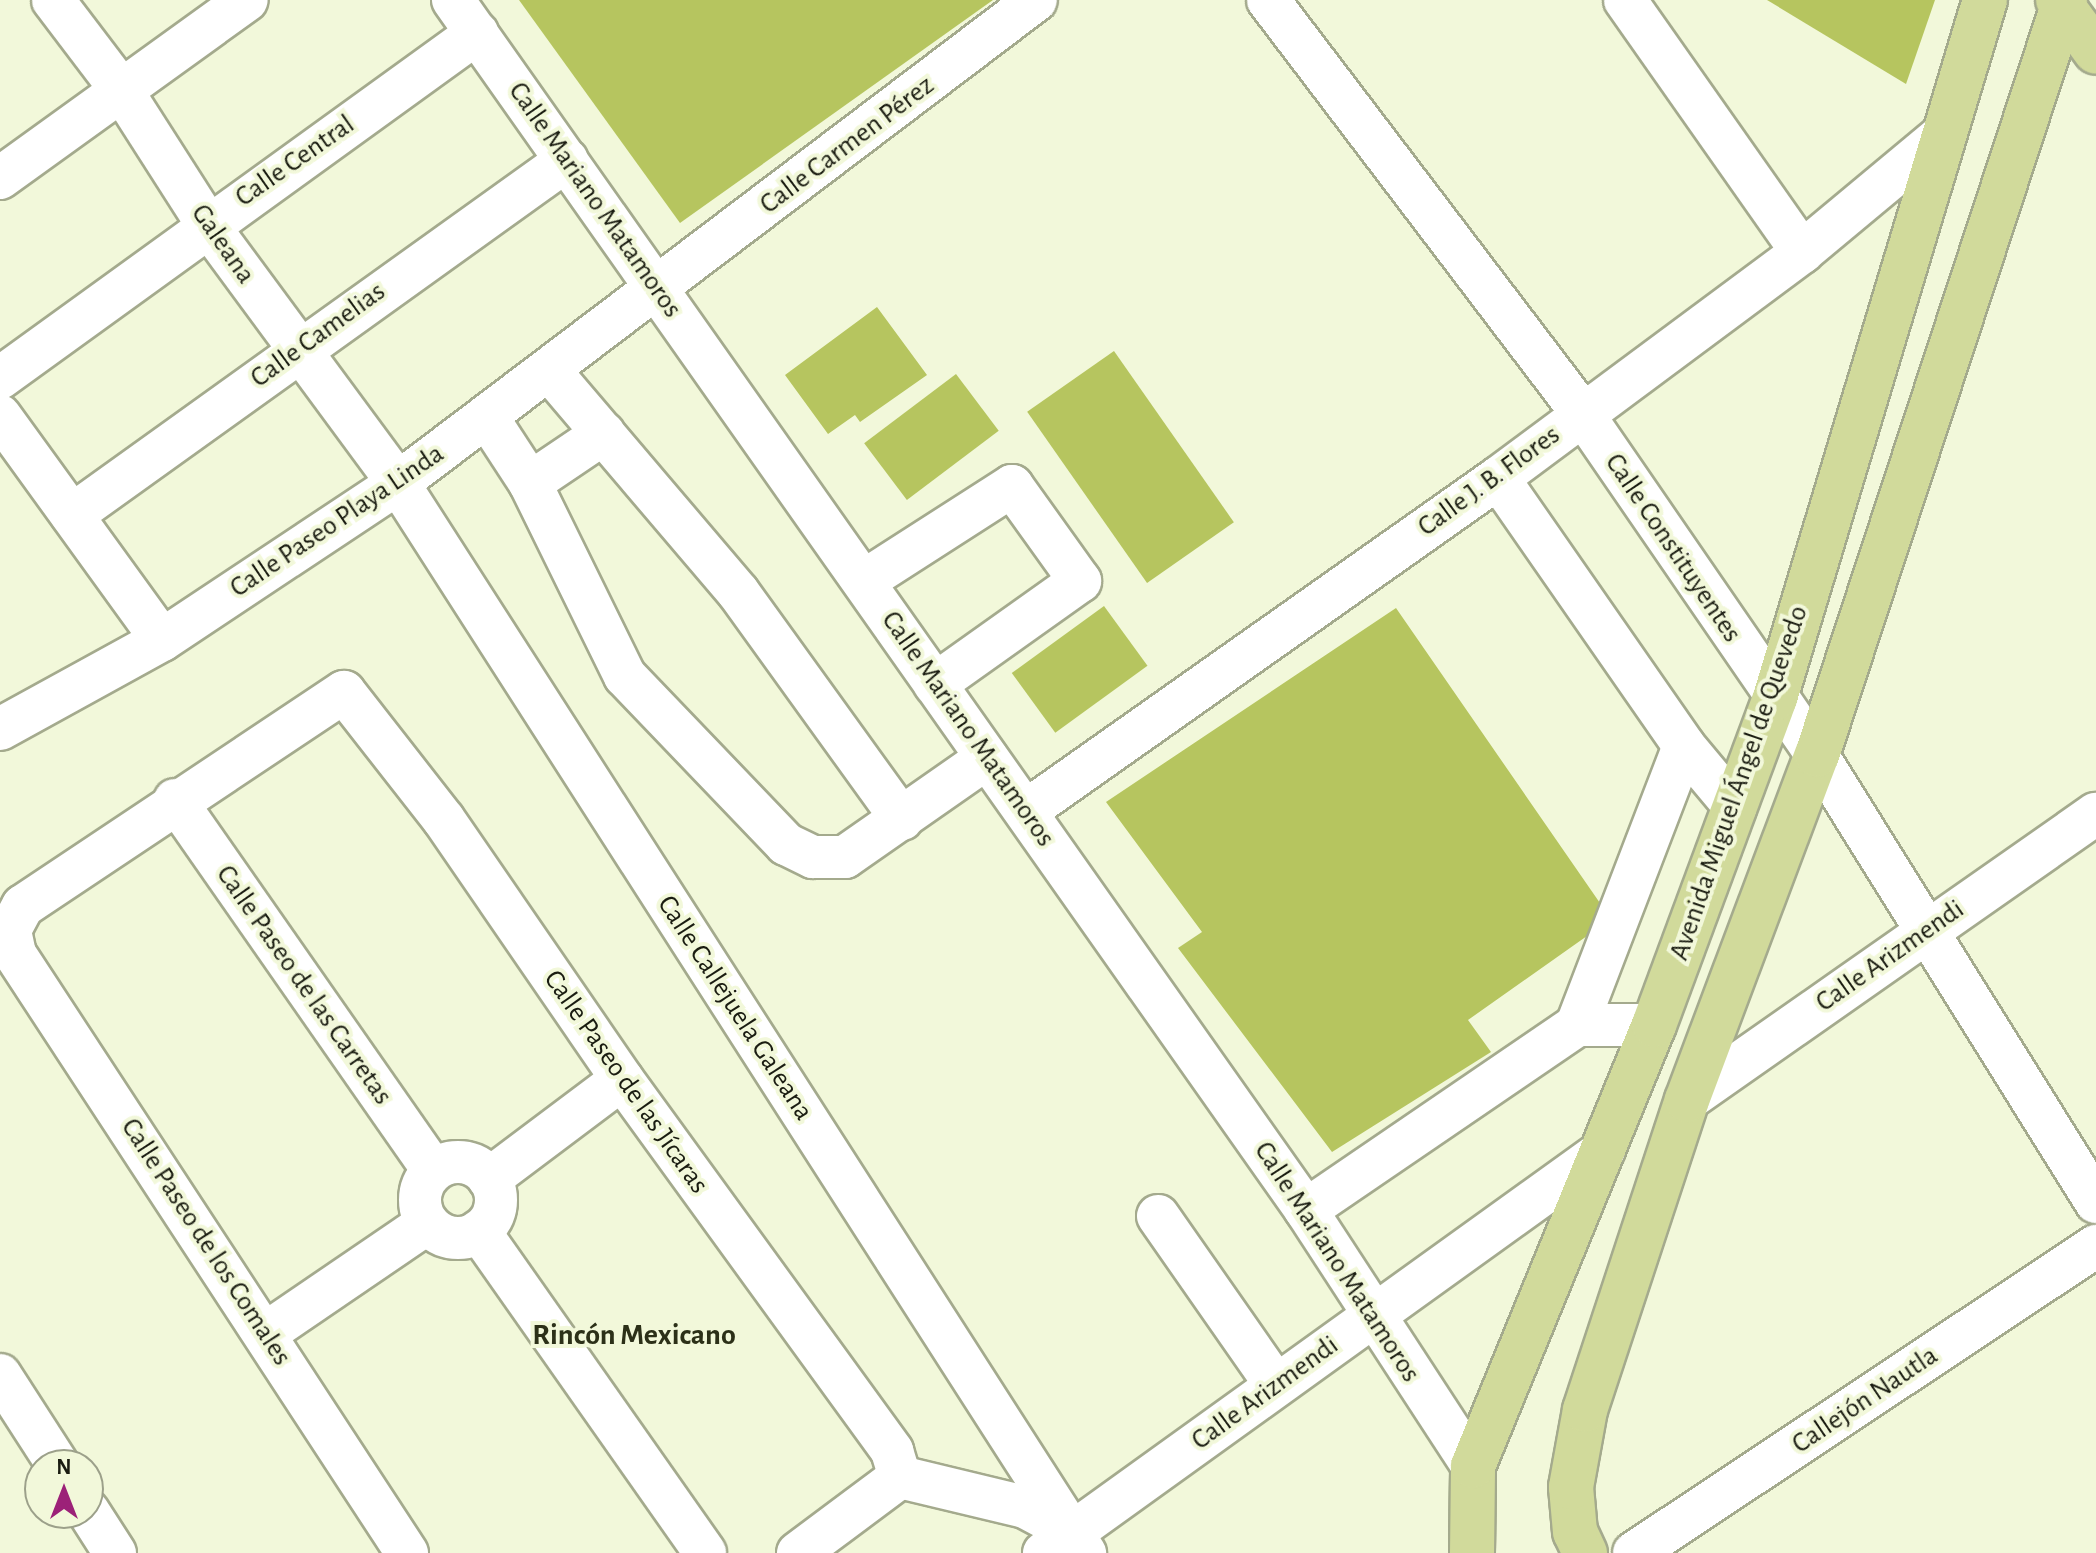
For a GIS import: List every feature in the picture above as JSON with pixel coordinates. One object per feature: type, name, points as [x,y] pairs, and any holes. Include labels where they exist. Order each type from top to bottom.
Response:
[{"type":"main road","name":"Avenida Miguel Ángel de Quevedo","points":[[1472,1553],[1473,1466],[1654,1025],[1775,698],[1941,136],[1985,0]]},
{"type":"main road","name":"Avenida Miguel Ángel de Quevedo","points":[[1585,1553],[1575,1532],[1571,1487],[1585,1410],[1687,1100],[1817,755],[2065,1]]},
{"type":"main road","points":[[2065,1],[2096,52]]},
{"type":"street","name":"Galeana","points":[[53,0],[122,91],[207,224],[398,483]]},
{"type":"street","points":[[0,178],[247,0]]},
{"type":"street","name":"Calle Constituyentes","points":[[1268,0],[1582,413],[1817,755],[2096,1202]]},
{"type":"street","points":[[1625,0],[1802,252]]},
{"type":"street","name":"Calle Carmen Pérez","points":[[658,289],[1034,1]]},
{"type":"street","name":"Calle Mariano Matamoros","points":[[465,17],[1306,1210],[1371,1316],[1473,1466]]},
{"type":"street","name":"Calle Central","points":[[0,378],[207,224],[465,17]]},
{"type":"street","name":"Calle J. B. Flores","points":[[1026,811],[1498,478],[1802,252],[1941,136]]},
{"type":"street","name":"Calle Camelias","points":[[72,515],[297,348],[567,160]]},
{"type":"street","name":"Calle Paseo Playa Linda","points":[[0,729],[162,640],[398,483],[658,289]]},
{"type":"street","points":[[549,370],[738,592],[902,819]]},
{"type":"street","points":[[0,416],[162,640]]},
{"type":"street","points":[[487,417],[530,483],[625,676],[786,844],[813,857],[845,857],[987,758]]},
{"type":"street","points":[[530,483],[604,433]]},
{"type":"street","points":[[1498,478],[1684,746],[1735,807]]},
{"type":"street","name":"Calle Callejuela Galeana","points":[[398,483],[1067,1546]]},
{"type":"street","points":[[864,581],[1012,486],[1080,581],[935,684]]},
{"type":"street","name":"Calle Paseo de las Jícaras","points":[[175,800],[344,692],[444,820],[622,1079],[892,1451],[900,1477]]},
{"type":"street","points":[[1577,1025],[1684,746]]},
{"type":"street","name":"Calle Paseo de los Comales","points":[[175,800],[23,906],[10,930],[15,954],[266,1333],[407,1553]]},
{"type":"street","name":"Calle Paseo de las Carretas","points":[[175,800],[433,1170]]},
{"type":"street","name":"Calle Arizmendi","points":[[1687,1100],[2096,814]]},
{"type":"street","points":[[1306,1210],[1577,1025],[1654,1025]]},
{"type":"street","points":[[489,1179],[622,1079]]},
{"type":"street","name":"Calle Arizmendi","points":[[1067,1546],[1276,1385],[1604,1150]]},
{"type":"street","points":[[457,1162],[470,1163],[489,1179],[494,1213],[479,1231],[457,1238],[427,1223],[420,1190],[433,1170],[457,1162]]},
{"type":"street","points":[[1158,1216],[1276,1385]]},
{"type":"street","points":[[266,1333],[427,1223]]},
{"type":"street","points":[[479,1231],[705,1553]]},
{"type":"street","name":"Callejón Nautla","points":[[1634,1553],[2096,1246]]},
{"type":"street","points":[[0,1375],[48,1449]]},
{"type":"street","points":[[798,1553],[900,1477],[1025,1507],[1067,1546]]},
{"type":"street","points":[[100,1529],[115,1553]]},
{"type":"building","points":[[519,0],[993,0],[680,223]]},
{"type":"building","points":[[1767,0],[1935,0],[1906,84]]},
{"type":"building","points":[[877,307],[927,375],[860,422],[855,415],[828,434],[785,375]]},
{"type":"building","points":[[1114,351],[1234,522],[1147,583],[1027,412]]},
{"type":"building","points":[[956,374],[999,431],[907,500],[864,443]]},
{"type":"building","points":[[1104,606],[1147,666],[1055,733],[1012,673]]},
{"type":"building","points":[[1396,608],[1611,919],[1468,1020],[1491,1052],[1332,1152],[1178,948],[1202,932],[1106,802]]},
{"type":"district","name":"Rincón Mexicano","points":[[634,1335]]}]
